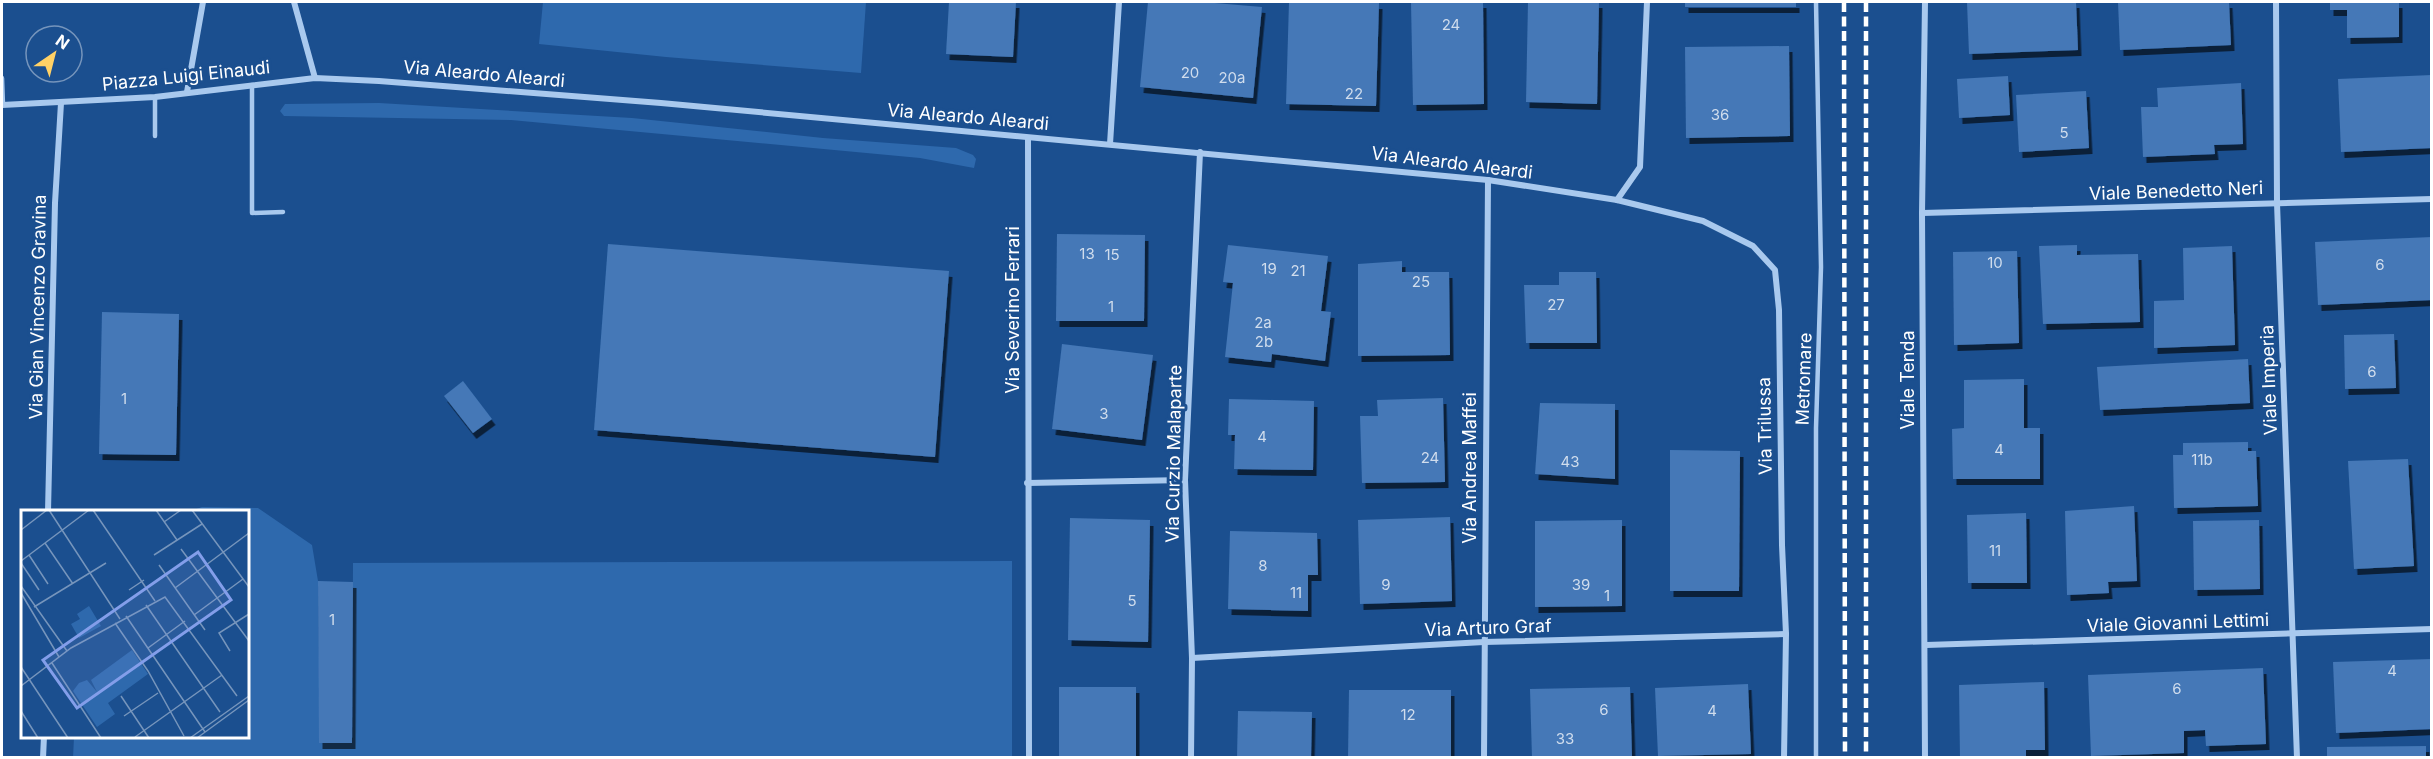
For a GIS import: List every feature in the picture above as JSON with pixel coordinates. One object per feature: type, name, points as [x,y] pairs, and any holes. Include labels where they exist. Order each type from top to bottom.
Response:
[{"type":"street","points":[[187,92],[203,2]]},
{"type":"street","points":[[294,2],[315,78]]},
{"type":"street","points":[[1110,144],[1119,2]]},
{"type":"street","points":[[1617,200],[1640,167],[1647,2]]},
{"type":"street","name":"Viale Tenda","points":[[1925,2],[1922,213],[1925,758]]},
{"type":"street","name":"Viale Imperia","points":[[2276,2],[2277,203],[2297,758]]},
{"type":"street","name":"Piazza Luigi Einaudi","points":[[2,105],[155,96],[315,78]]},
{"type":"street","name":"Via Aleardo Aleardi","points":[[315,78],[484,88],[1200,152],[1488,180],[1617,200]]},
{"type":"street","name":"Via Gian Vincenzo Gravina","points":[[48,510],[55,203],[61,103]]},
{"type":"street","name":"Via Severino Ferrari","points":[[1028,138],[1029,758]]},
{"type":"street","name":"Via Curzio Malaparte","points":[[1191,758],[1191,658],[1185,480],[1200,152]]},
{"type":"street","name":"Via Andrea Maffei","points":[[1484,758],[1488,180]]},
{"type":"street","name":"Viale Benedetto Neri","points":[[1922,213],[2432,199]]},
{"type":"street","name":"Via Trilussa","points":[[1617,200],[1673,216],[1703,221],[1753,246],[1775,270],[1779,310],[1782,545],[1786,634],[1784,758]]},
{"type":"street","points":[[1027,483],[1185,480]]},
{"type":"street","name":"Viale Giovanni Lettimi","points":[[1926,645],[2432,629]]},
{"type":"street","name":"Via Arturo Graf","points":[[1191,658],[1484,642],[1786,634]]},
{"type":"street","points":[[43,758],[44,738]]},
{"type":"lane","name":"Metromare","points":[[1816,2],[1821,267],[1816,428],[1816,758]]},
{"type":"lane","points":[[2,78],[2,105]]},
{"type":"lane","points":[[252,85],[252,213],[283,212]]},
{"type":"lane","points":[[155,96],[155,135]]},
{"type":"shaded area","points":[[543,2],[866,2],[861,73],[539,44]]},
{"type":"shaded area","points":[[379,103],[632,118],[823,138],[956,148],[973,155],[976,159],[974,168],[920,158],[511,120],[284,116],[280,111],[285,104]]},
{"type":"shaded area","points":[[202,507],[258,508],[312,545],[318,581],[320,743],[352,742],[353,563],[1012,561],[1012,757],[73,758],[74,738],[249,738],[249,510],[194,510]]},
{"type":"building","points":[[949,2],[1016,2],[1013,57],[946,54]]},
{"type":"building","points":[[1148,2],[1203,2],[1262,7],[1253,98],[1140,87]]},
{"type":"building","points":[[1289,2],[1379,3],[1376,106],[1286,104]]},
{"type":"building","points":[[1411,2],[1483,2],[1484,104],[1413,105]]},
{"type":"building","points":[[1528,2],[1599,2],[1597,104],[1526,102]]},
{"type":"building","points":[[1685,2],[1796,2],[1796,7],[1685,7]]},
{"type":"building","points":[[1967,2],[2076,2],[2078,50],[1969,54]]},
{"type":"building","points":[[2118,2],[2229,2],[2231,45],[2120,50]]},
{"type":"building","points":[[2330,2],[2399,2],[2399,37],[2347,38],[2347,10],[2330,10]]},
{"type":"building","points":[[1789,46],[1790,136],[1686,138],[1685,47]]},
{"type":"building","points":[[2432,75],[2432,148],[2341,152],[2338,79]]},
{"type":"building","points":[[2008,76],[2010,115],[1959,118],[1957,79]]},
{"type":"building","points":[[2241,83],[2243,144],[2214,145],[2215,154],[2143,157],[2141,107],[2158,107],[2157,88]]},
{"type":"building","points":[[2086,91],[2089,148],[2019,152],[2016,95]]},
{"type":"building","points":[[1057,234],[1145,235],[1144,321],[1056,321]]},
{"type":"building","points":[[2432,237],[2432,300],[2318,305],[2315,242]]},
{"type":"building","points":[[608,244],[949,271],[935,457],[594,430]]},
{"type":"building","points":[[1228,245],[1328,256],[1321,311],[1331,312],[1325,361],[1272,354],[1271,362],[1225,357],[1233,283],[1223,282]]},
{"type":"building","points":[[2077,245],[2077,255],[2138,254],[2140,322],[2043,324],[2039,246]]},
{"type":"building","points":[[2232,246],[2235,345],[2154,348],[2154,301],[2184,300],[2183,248]]},
{"type":"building","points":[[2017,251],[2019,343],[1954,345],[1953,252]]},
{"type":"building","points":[[1402,261],[1402,272],[1449,272],[1450,355],[1358,356],[1358,264]]},
{"type":"building","points":[[1559,272],[1596,272],[1597,343],[1526,343],[1524,285],[1559,285]]},
{"type":"building","points":[[102,312],[179,314],[176,455],[99,454]]},
{"type":"building","points":[[2394,334],[2396,388],[2345,389],[2344,335]]},
{"type":"building","points":[[1062,344],[1153,355],[1142,440],[1052,429]]},
{"type":"building","points":[[2248,359],[2250,403],[2100,410],[2097,367]]},
{"type":"building","points":[[2024,379],[2024,428],[2040,428],[2040,479],[1953,479],[1952,429],[1964,428],[1964,380]]},
{"type":"building","points":[[463,381],[492,419],[473,433],[444,396]]},
{"type":"building","points":[[1443,398],[1445,482],[1362,483],[1360,416],[1378,416],[1377,400]]},
{"type":"building","points":[[1229,399],[1314,401],[1313,470],[1234,469],[1235,435],[1228,435]]},
{"type":"building","points":[[1540,403],[1615,404],[1615,479],[1535,474]]},
{"type":"building","points":[[2248,442],[2248,451],[2256,451],[2258,506],[2174,508],[2173,455],[2183,455],[2183,443]]},
{"type":"building","points":[[1670,450],[1740,451],[1739,591],[1670,591]]},
{"type":"building","points":[[2408,459],[2414,566],[2354,569],[2348,461]]},
{"type":"building","points":[[2134,506],[2137,581],[2108,582],[2109,593],[2067,595],[2065,511]]},
{"type":"building","points":[[2026,513],[2027,583],[1968,583],[1967,515]]},
{"type":"building","points":[[1450,517],[1452,601],[1360,604],[1358,520]]},
{"type":"building","points":[[1070,518],[1150,520],[1148,642],[1068,640]]},
{"type":"building","points":[[1622,520],[1622,606],[1535,607],[1535,521]]},
{"type":"building","points":[[2259,520],[2260,589],[2194,590],[2193,521]]},
{"type":"building","points":[[1230,531],[1317,533],[1318,575],[1308,575],[1308,611],[1228,609]]},
{"type":"building","points":[[318,581],[353,582],[352,743],[319,743]]},
{"type":"building","points":[[2432,659],[2432,729],[2336,733],[2333,662]]},
{"type":"building","points":[[2263,668],[2266,744],[2206,746],[2205,730],[2184,731],[2184,753],[2091,756],[2088,675]]},
{"type":"building","points":[[2044,682],[2045,750],[2026,750],[2026,758],[1960,758],[1959,685]]},
{"type":"building","points":[[1748,684],[1751,754],[1658,756],[1655,688]]},
{"type":"building","points":[[1059,687],[1136,687],[1136,758],[1059,758]]},
{"type":"building","points":[[1630,687],[1632,758],[1532,758],[1530,689]]},
{"type":"building","points":[[1349,690],[1451,690],[1451,758],[1348,758]]},
{"type":"building","points":[[1238,711],[1312,712],[1311,758],[1237,758]]},
{"type":"building","points":[[2426,746],[2426,758],[2327,758],[2327,747]]},
{"type":"railway","points":[[1844,2],[1845,758]]},
{"type":"railway","points":[[1866,2],[1866,758]]}]
